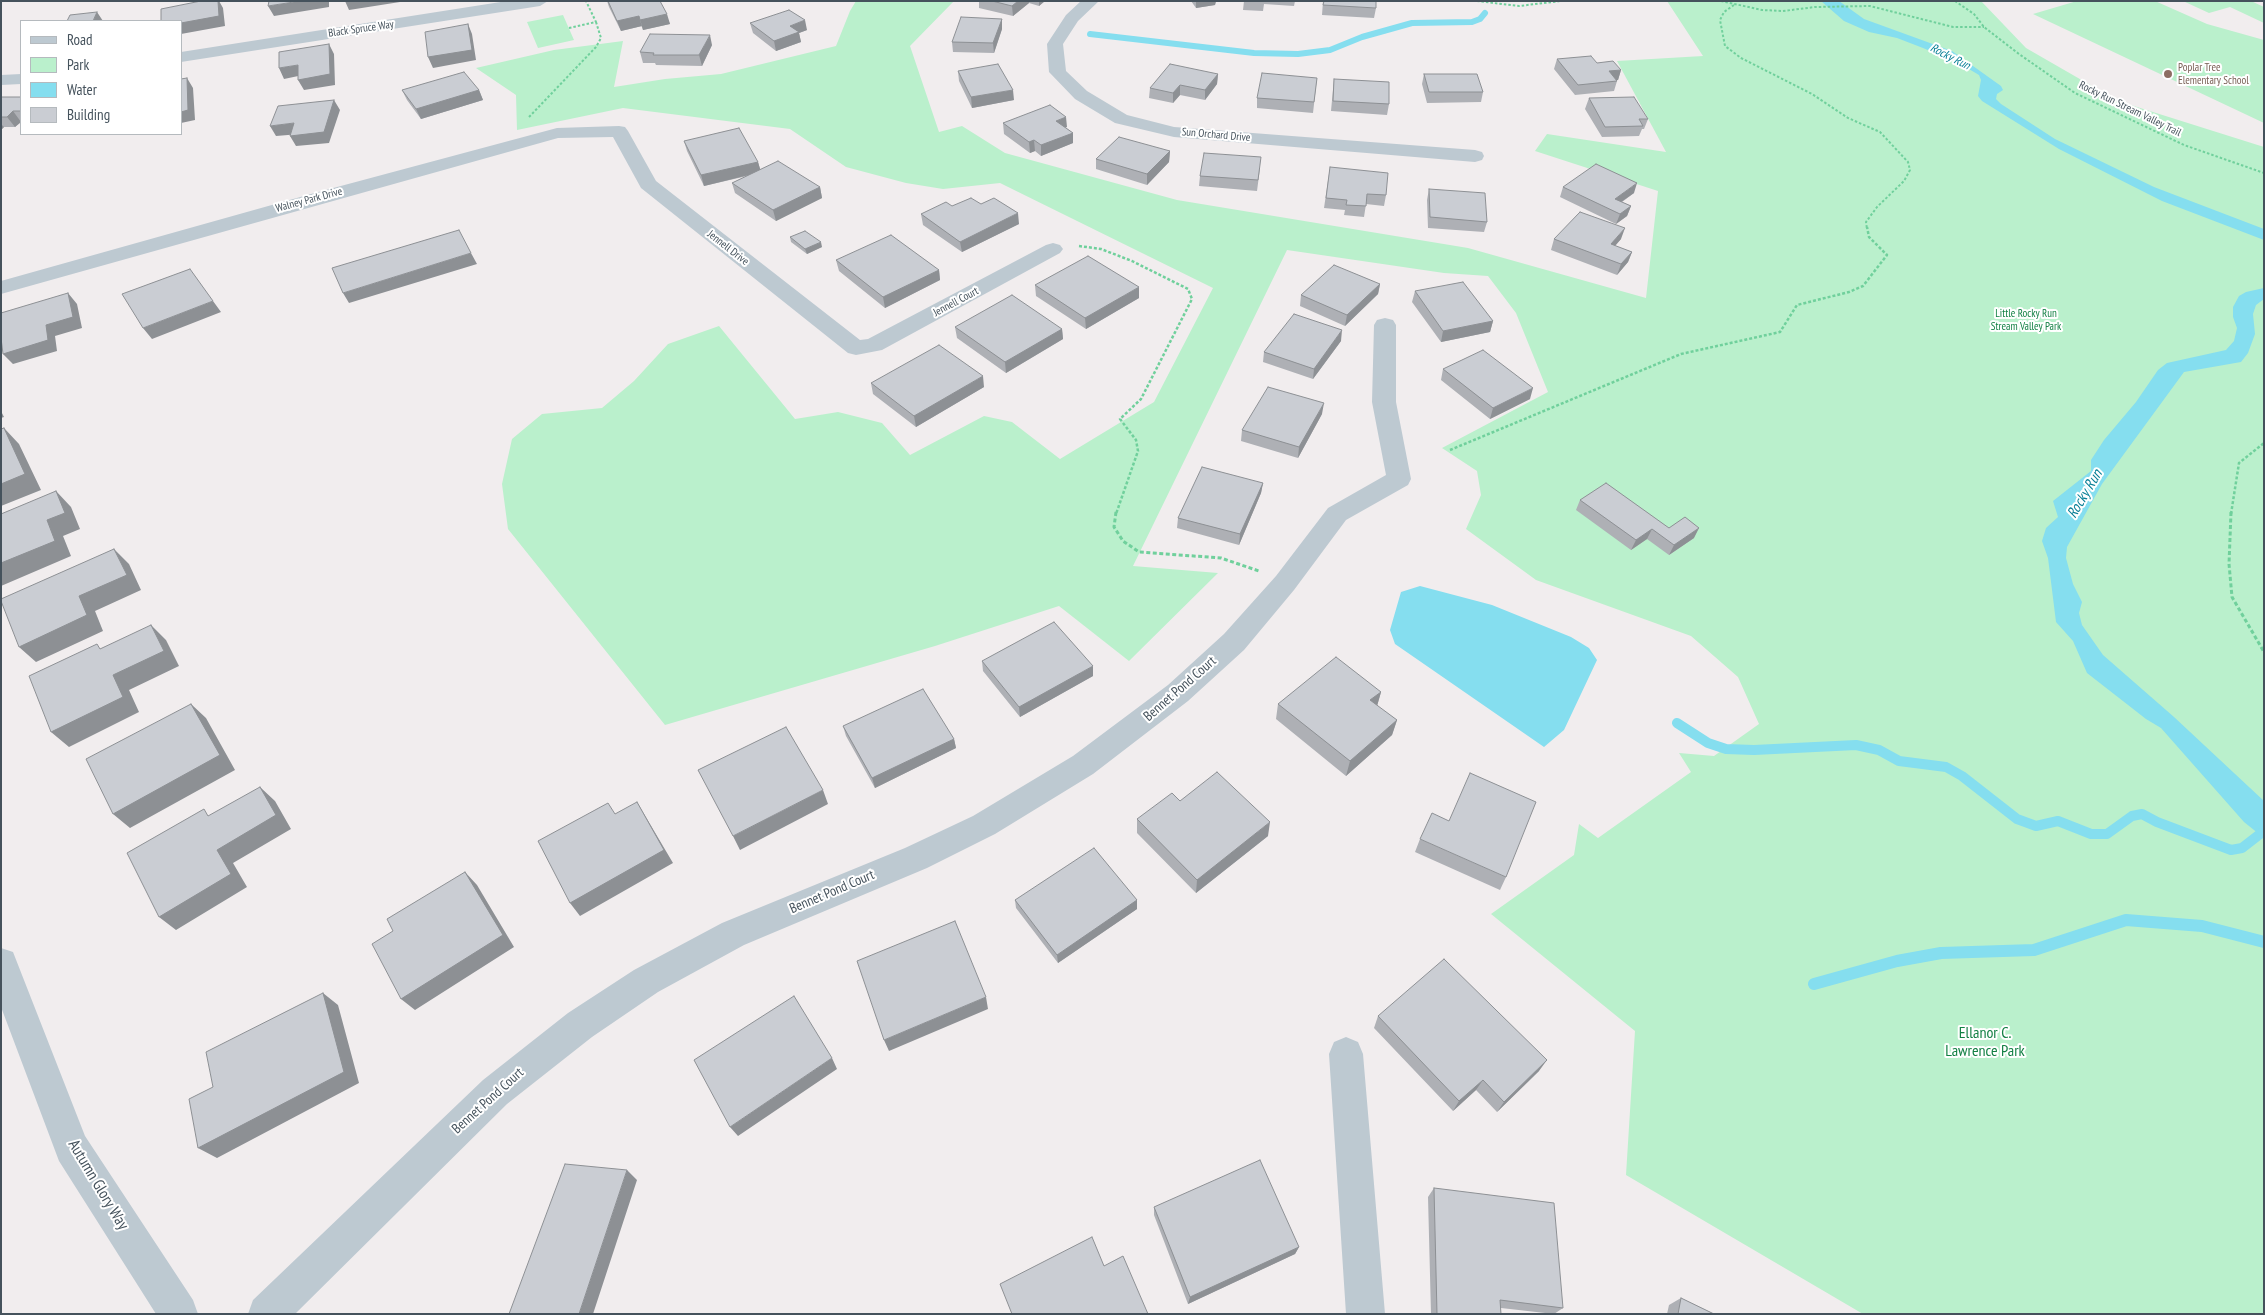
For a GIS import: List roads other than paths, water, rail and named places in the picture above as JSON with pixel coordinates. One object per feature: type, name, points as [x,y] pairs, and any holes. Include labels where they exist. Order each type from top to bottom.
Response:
[{"type":"street","name":"Black Spruce Way","points":[[182,57],[540,1]]},
{"type":"street","name":"Sun Orchard Drive","points":[[1091,1],[1072,18],[1056,44],[1058,72],[1080,95],[1121,119],[1174,132],[1475,156]]},
{"type":"street","points":[[1,80],[20,79]]},
{"type":"street","name":"Walney Park Drive","points":[[1,288],[299,203],[557,133],[619,132]]},
{"type":"street","name":"Jennell Drive","points":[[619,132],[648,184],[856,348]]},
{"type":"street","name":"Jennell Court","points":[[856,348],[874,345],[1053,249]]},
{"type":"street","name":"Bennet Pond Court","points":[[267,1314],[495,1092],[580,1025],[646,981],[733,934],[916,858],[984,825],[1083,765],[1178,693],[1234,642],[1285,583],[1337,514],[1399,478],[1384,402],[1385,325]]},
{"type":"street","name":"Autumn Glory Way","points":[[1,963],[72,1148],[179,1314]]},
{"type":"street","points":[[1346,1054],[1366,1314]]},
{"type":"water","name":"Rocky Run","points":[[1821,1],[1839,1],[1864,19],[1952,51],[2001,86],[2003,90],[1997,94],[1996,99],[2001,104],[2055,139],[2154,187],[2264,229],[2264,240],[2162,201],[2059,149],[1982,101],[1978,96],[1981,80],[1979,75],[1957,62],[1923,48],[1897,38],[1869,32],[1844,21]]},
{"type":"water","name":"Rocky Run","points":[[2264,288],[2264,299],[2256,305],[2253,314],[2255,334],[2248,353],[2241,362],[2184,372],[2102,484],[2067,547],[2066,558],[2073,584],[2082,602],[2079,613],[2082,625],[2103,655],[2174,717],[2264,801],[2264,838],[2244,822],[2161,728],[2146,719],[2087,673],[2073,641],[2056,622],[2048,558],[2042,541],[2046,528],[2058,517],[2053,501],[2091,471],[2091,460],[2104,440],[2136,402],[2158,370],[2167,363],[2226,350],[2234,341],[2237,328],[2233,317],[2233,307],[2239,296],[2246,292]]},
{"type":"water","points":[[1420,586],[1492,605],[1571,637],[1589,648],[1597,660],[1564,730],[1544,747],[1395,644],[1390,630],[1401,592]]},
{"type":"waterway","points":[[1090,34],[1254,53],[1298,54],[1330,50],[1362,37],[1412,23],[1472,22],[1480,19],[1485,13]]},
{"type":"waterway","points":[[1677,723],[1708,743],[1726,749],[1754,750],[1856,745],[1879,750],[1899,761],[1946,767],[1962,776],[2017,819],[2036,826],[2058,821],[2091,834],[2107,834],[2132,816],[2142,814],[2157,822],[2231,850],[2242,848],[2264,831]]},
{"type":"waterway","points":[[1814,984],[1897,961],[1941,953],[2034,950],[2126,920],[2202,926],[2264,942]]},
{"type":"place","name":"Poplar Tree Elementary School","points":[[2168,74]]},
{"type":"park label","name":"Little Rocky Run Stream Valley Park","points":[[2026,320]]},
{"type":"park label","name":"Ellanor C. Lawrence Park","points":[[1985,1042]]}]
